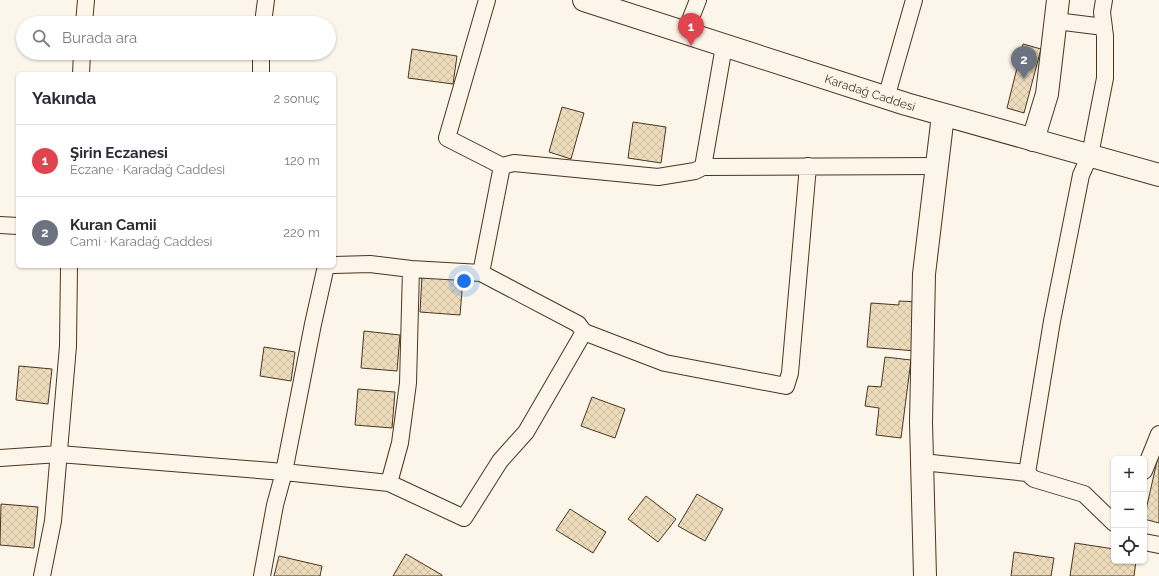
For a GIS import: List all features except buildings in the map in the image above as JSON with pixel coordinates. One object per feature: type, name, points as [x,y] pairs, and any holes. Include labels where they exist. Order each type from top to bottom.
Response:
[{"type":"street","points":[[85,16],[86,0]]},
{"type":"street","points":[[264,16],[266,0]]},
{"type":"street","points":[[487,0],[447,138],[502,166],[514,163],[658,177],[695,171],[703,167],[937,166]]},
{"type":"street","name":"Karadağ Caddesi","points":[[584,0],[886,98],[1159,175]]},
{"type":"street","points":[[685,33],[698,0]]},
{"type":"street","points":[[886,98],[914,0]]},
{"type":"street","points":[[1033,140],[1047,94],[1058,0]]},
{"type":"street","points":[[1027,473],[1052,321],[1081,175],[1090,155],[1105,78],[1104,27],[1102,12],[1104,0]]},
{"type":"street","points":[[1056,21],[1104,27]]},
{"type":"street","points":[[703,167],[724,46]]},
{"type":"street","points":[[81,72],[82,60]]},
{"type":"street","points":[[261,60],[261,72]]},
{"type":"street","points":[[925,576],[921,422],[924,274],[943,115]]},
{"type":"street","points":[[481,273],[502,166]]},
{"type":"street","points":[[336,265],[370,264],[411,269],[481,273],[578,324],[584,332],[665,363],[786,386],[790,373],[808,166]]},
{"type":"street","points":[[0,225],[16,226]]},
{"type":"street","points":[[42,576],[54,521],[68,346],[69,268]]},
{"type":"street","points":[[262,576],[275,505],[284,472],[326,268]]},
{"type":"street","points":[[389,483],[400,443],[408,384],[411,269]]},
{"type":"street","points":[[0,458],[59,454],[284,472],[389,483],[464,518],[500,461],[526,432],[584,332]]},
{"type":"street","points":[[1147,464],[1159,434]]},
{"type":"street","points":[[922,462],[1027,473],[1034,479],[1084,494],[1111,520]]},
{"type":"street","points":[[1147,543],[1159,545]]},
{"type":"place","name":"Şirin Eczanesi","points":[[691,46]]},
{"type":"place","name":"Kuran Camii","points":[[1024,79]]}]
